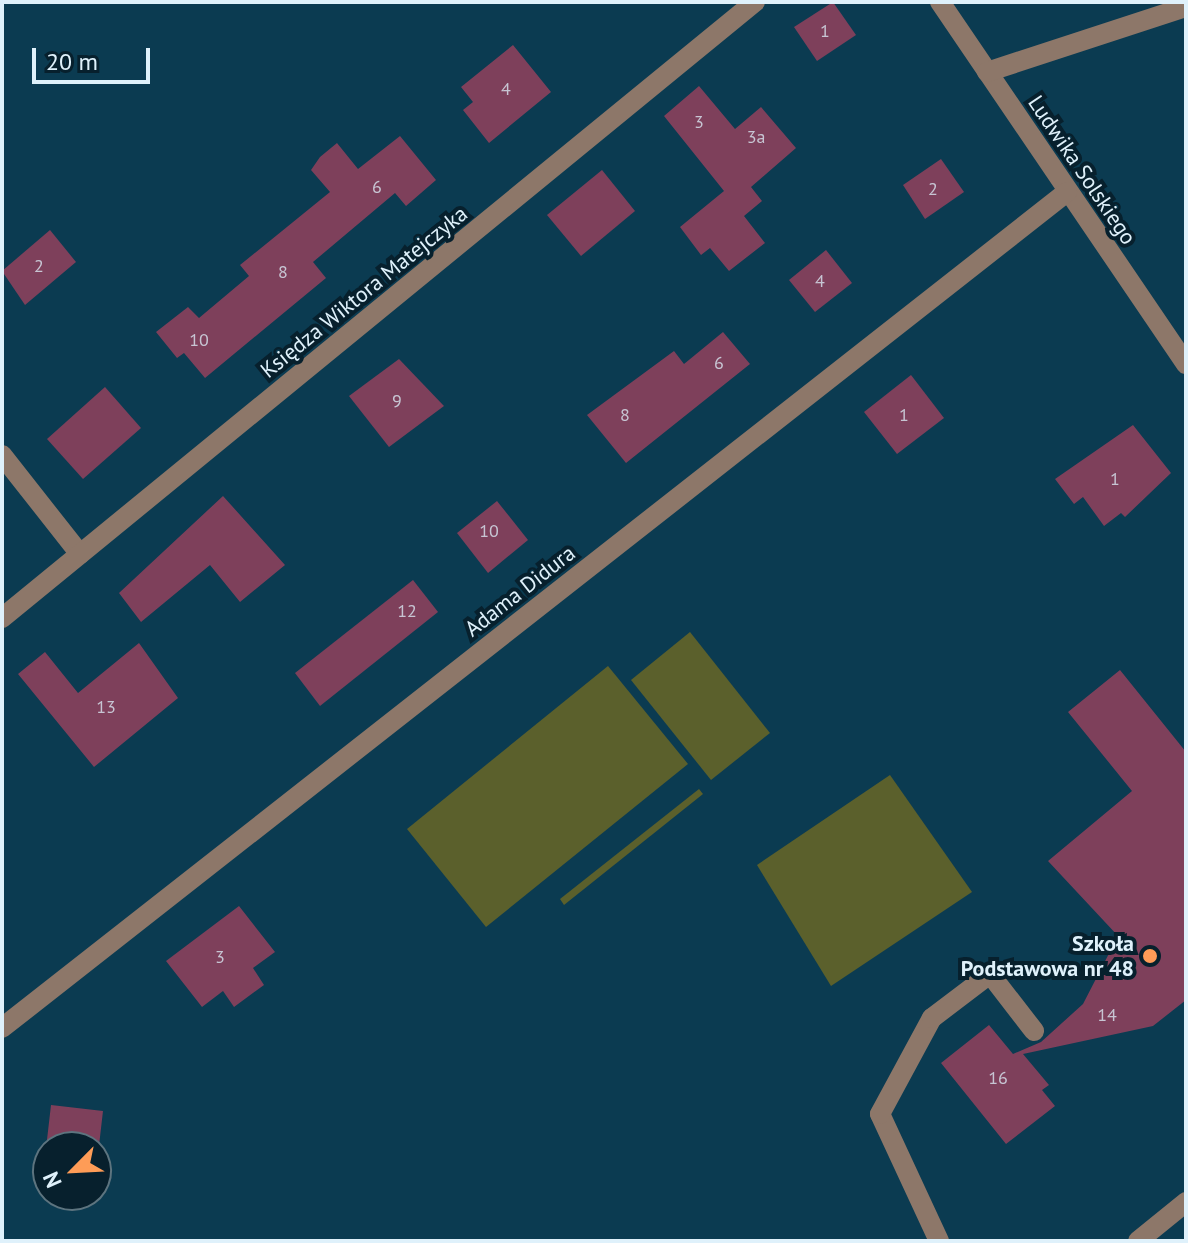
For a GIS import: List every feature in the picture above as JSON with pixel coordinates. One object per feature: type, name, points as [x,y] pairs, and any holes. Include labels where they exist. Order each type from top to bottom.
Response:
[{"type":"street","name":"Księdza Wiktora Matejczyka","points":[[2,618],[755,2]]},
{"type":"street","name":"Ludwika Solskiego","points":[[940,2],[1186,364]]},
{"type":"street","points":[[987,72],[1186,7]]},
{"type":"street","name":"Adama Didura","points":[[2,1028],[1067,192]]},
{"type":"street","points":[[2,455],[80,554]]},
{"type":"street","points":[[939,1241],[880,1114],[932,1018],[990,974],[1034,1031]]},
{"type":"street","points":[[1138,1241],[1186,1202]]},
{"type":"green space","points":[[690,632],[770,733],[711,780],[631,680]]},
{"type":"green space","points":[[608,666],[688,764],[486,927],[407,829]]},
{"type":"green space","points":[[890,775],[972,892],[831,986],[757,865]]},
{"type":"green space","points":[[699,789],[703,794],[564,905],[560,899]]},
{"type":"building","points":[[833,2],[856,35],[817,61],[794,27]]},
{"type":"building","points":[[513,45],[551,92],[489,143],[463,110],[473,102],[461,87]]},
{"type":"building","points":[[699,86],[735,129],[761,107],[796,148],[751,187],[762,201],[744,216],[765,243],[729,271],[710,248],[701,255],[680,227],[724,191],[664,116]]},
{"type":"building","points":[[400,136],[436,180],[406,206],[395,193],[313,262],[326,278],[205,378],[184,353],[177,358],[156,332],[188,307],[199,318],[249,276],[240,265],[330,192],[311,170],[320,157],[337,143],[358,169]]},
{"type":"building","points":[[941,159],[964,192],[925,219],[903,185]]},
{"type":"building","points":[[602,170],[635,211],[581,256],[547,215]]},
{"type":"building","points":[[50,230],[76,262],[25,305],[2,271]]},
{"type":"building","points":[[826,250],[852,283],[815,312],[789,280]]},
{"type":"building","points":[[723,332],[750,364],[626,463],[587,415],[674,351],[684,364]]},
{"type":"building","points":[[399,359],[444,406],[389,447],[349,396]]},
{"type":"building","points":[[911,375],[944,418],[897,454],[864,412]]},
{"type":"building","points":[[105,387],[141,428],[83,479],[47,439]]},
{"type":"building","points":[[1133,425],[1171,473],[1125,517],[1121,513],[1104,526],[1083,497],[1074,504],[1055,479]]},
{"type":"building","points":[[223,496],[285,565],[240,602],[210,565],[141,622],[119,593]]},
{"type":"building","points":[[497,501],[528,540],[488,573],[457,533]]},
{"type":"building","points":[[413,580],[438,612],[320,706],[295,673]]},
{"type":"building","points":[[139,643],[178,698],[94,767],[18,674],[45,652],[78,693]]},
{"type":"building","points":[[1120,670],[1186,752],[1186,1000],[1153,1026],[1023,1054],[1049,1085],[1042,1090],[1055,1106],[1006,1144],[941,1063],[989,1025],[1013,1054],[1041,1042],[1083,1004],[1118,936],[1048,861],[1132,791],[1068,712]]},
{"type":"building","points":[[239,906],[275,952],[253,968],[264,985],[234,1007],[223,991],[202,1007],[166,961]]},
{"type":"building","points":[[51,1105],[103,1111],[101,1131],[48,1131]]},
{"type":"place","name":"Szkoła Podstawowa nr 48","points":[[1150,956]]}]
